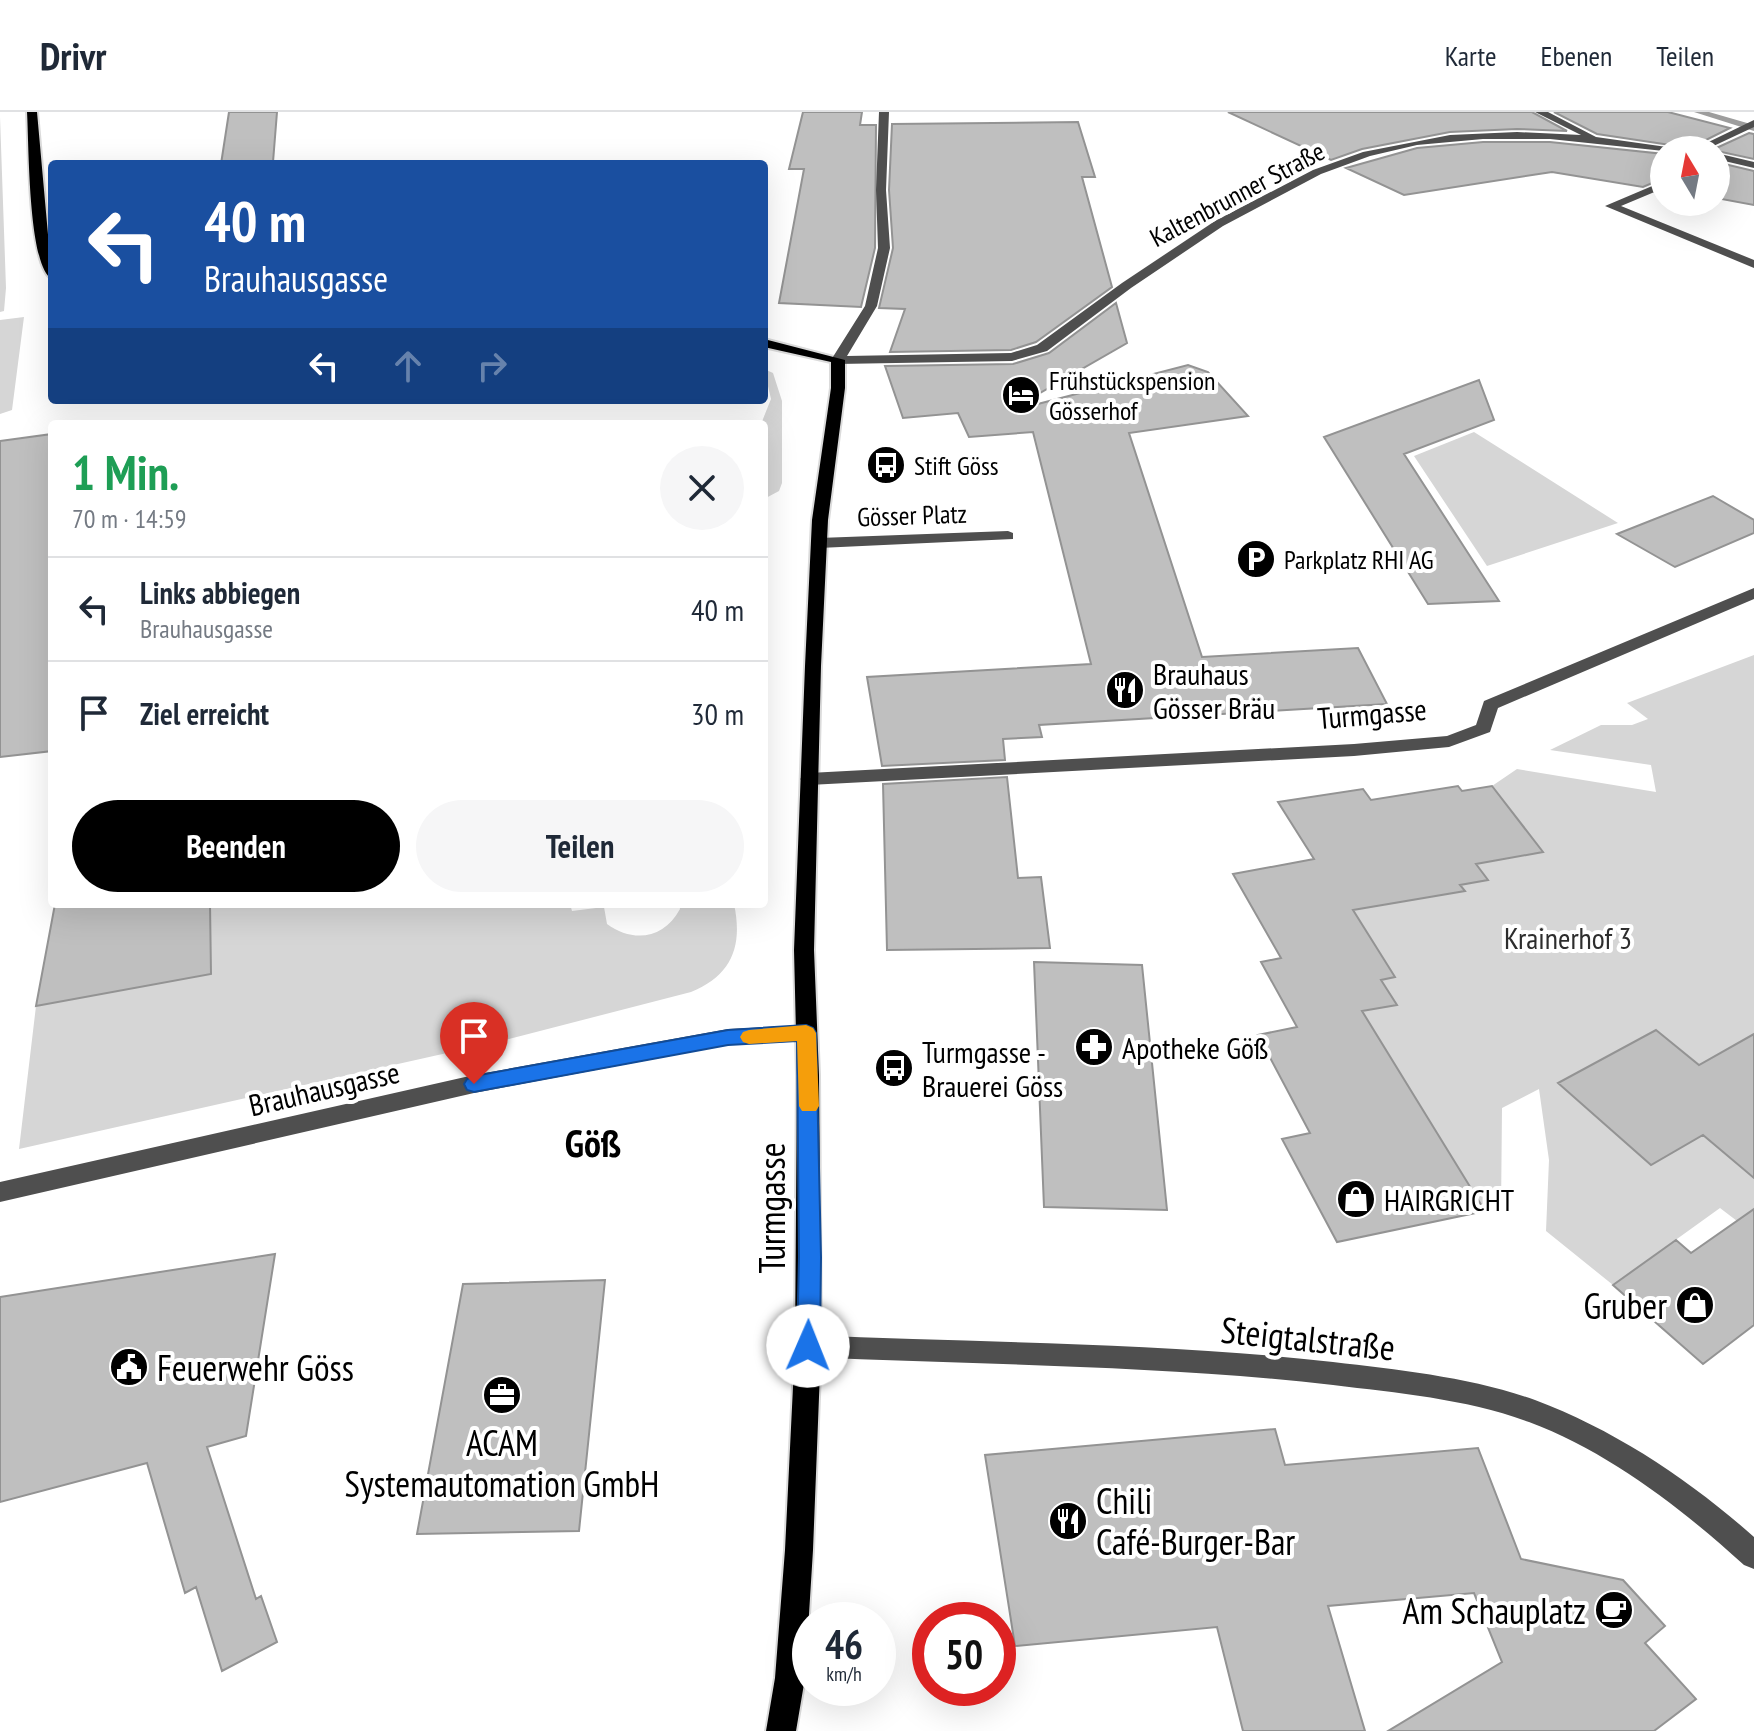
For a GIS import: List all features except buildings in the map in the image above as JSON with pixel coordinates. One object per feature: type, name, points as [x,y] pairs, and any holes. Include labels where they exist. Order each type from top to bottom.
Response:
[{"type":"main road","points":[[32,112],[42,250],[48,265]]},
{"type":"main road","points":[[768,344],[838,360]]},
{"type":"main road","name":"Turmgasse","points":[[781,1731],[790,1678],[798,1566],[808,1346],[810,1257],[804,950],[809,779],[819,543],[838,388],[838,360]]},
{"type":"street","points":[[838,360],[871,306],[884,248],[881,190],[884,112]]},
{"type":"street","points":[[1540,112],[1598,139]]},
{"type":"street","points":[[1725,136],[1754,123]]},
{"type":"street","name":"Kaltenbrunner Straße","points":[[838,360],[1012,357],[1029,354],[1042,348],[1159,260],[1293,184],[1331,165],[1371,152],[1416,142],[1464,138],[1598,139],[1650,146]]},
{"type":"street","points":[[1730,159],[1754,165]]},
{"type":"street","points":[[1650,190],[1611,206],[1754,264]]},
{"type":"street","name":"Gösser Platz","points":[[819,543],[1008,536]]},
{"type":"street","name":"Turmgasse","points":[[809,779],[1354,750],[1449,741],[1484,728],[1490,705],[1754,593]]},
{"type":"street","name":"Brauhausgasse","points":[[0,1192],[474,1084],[728,1037],[806,1033]]},
{"type":"street","name":"Steigtalstraße","points":[[808,1346],[1288,1367],[1466,1392],[1552,1420],[1642,1468],[1716,1519],[1754,1555]]},
{"type":"green space","points":[[0,117],[6,288],[4,311],[0,312]]},
{"type":"green space","points":[[24,317],[12,410],[0,414],[0,320]]},
{"type":"green space","points":[[768,371],[773,373],[782,401],[782,483],[779,491],[768,497],[768,420],[763,420],[771,399]]},
{"type":"green space","points":[[1474,432],[1618,523],[1487,566],[1414,456]]},
{"type":"green space","name":"Krainerhof 3","points":[[1754,655],[1754,1234],[1720,1208],[1613,1285],[1546,1231],[1549,1160],[1539,1089],[1502,1108],[1501,1211],[1485,1211],[1362,1011],[1396,1005],[1381,980],[1395,977],[1352,910],[1426,886],[1434,896],[1464,891],[1460,885],[1487,880],[1476,864],[1543,852],[1492,786],[1517,769],[1656,792],[1651,765],[1550,750],[1601,725],[1632,725],[1648,719],[1627,703]]},
{"type":"green space","points":[[210,908],[571,908],[572,911],[604,908],[607,924],[637,936],[666,927],[680,908],[735,908],[736,919],[735,946],[725,968],[691,992],[505,1040],[19,1149],[36,1006],[210,974]]},
{"type":"waterway","points":[[1699,112],[1754,128]]},
{"type":"slow traffic","points":[[749,1037],[806,1033],[809,1106]]},
{"type":"place","name":"Frühstückspension Gösserhof","points":[[1021,395]]},
{"type":"place","name":"Stift Göss","points":[[886,465]]},
{"type":"place","name":"Parkplatz RHI AG","points":[[1256,559]]},
{"type":"place","name":"Brauhaus Gösser Bräu","points":[[1125,690]]},
{"type":"place","name":"Apotheke Göß","points":[[1094,1047]]},
{"type":"place","name":"Turmgasse - Brauerei Göss","points":[[894,1068]]},
{"type":"place","name":"HAIRGRICHT","points":[[1356,1199]]},
{"type":"place","name":"Gruber","points":[[1695,1305]]},
{"type":"place","name":"Feuerwehr Göss","points":[[129,1367]]},
{"type":"place","name":"ACAM Systemautomation GmbH","points":[[502,1395]]},
{"type":"place","name":"Chili Café-Burger-Bar","points":[[1068,1521]]},
{"type":"place","name":"Am Schauplatz","points":[[1614,1610]]},
{"type":"district","name":"Göß","points":[[593,1142]]},
{"type":"route","points":[[474,1084],[728,1037],[806,1033],[810,1257],[808,1346]]}]
